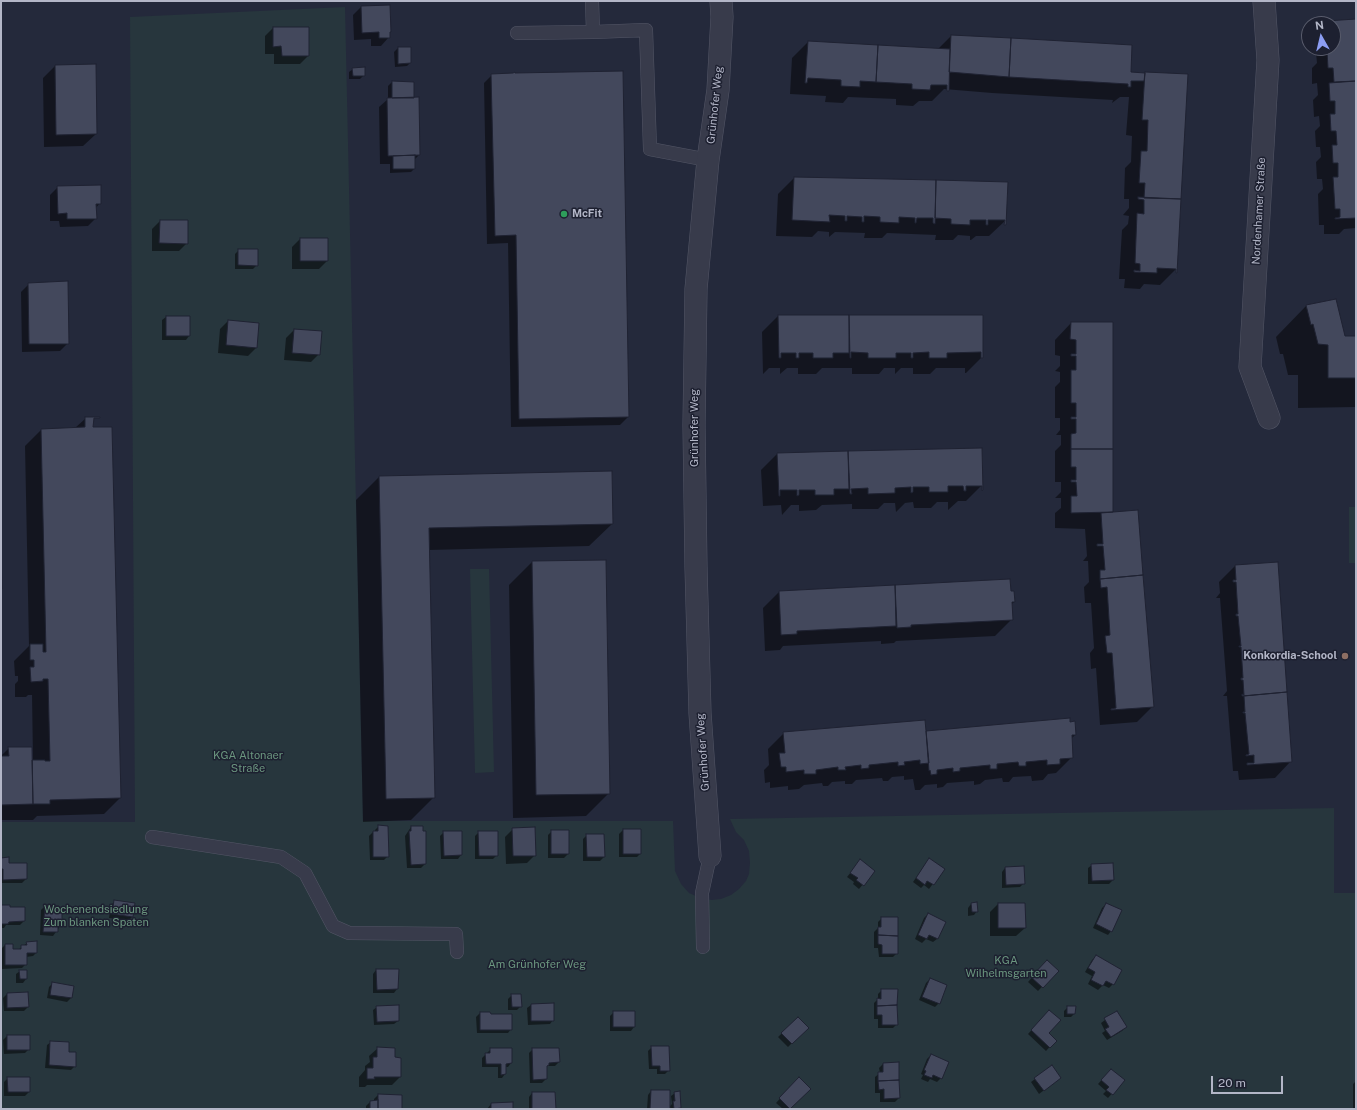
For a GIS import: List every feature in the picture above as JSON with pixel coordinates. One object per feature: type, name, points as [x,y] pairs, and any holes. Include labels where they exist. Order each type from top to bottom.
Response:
[{"type":"street","name":"Grünhofer Weg","points":[[710,856],[700,713],[694,425],[696,289],[708,160],[718,90],[722,17],[721,1]]},
{"type":"street","name":"Nordenhamer Straße","points":[[1264,1],[1268,60],[1250,367],[1270,418]]},
{"type":"lane","points":[[592,1],[593,32]]},
{"type":"lane","points":[[517,33],[646,30],[650,149],[708,160]]},
{"type":"lane","points":[[152,837],[281,857],[305,873],[333,926],[349,933],[456,934],[457,952]]},
{"type":"lane","points":[[703,947],[702,894],[710,856]]},
{"type":"green space","points":[[345,7],[363,821],[673,821],[675,871],[681,884],[689,893],[703,899],[712,900],[721,899],[731,895],[746,881],[749,874],[749,851],[744,840],[736,832],[730,819],[1334,808],[1334,893],[1356,893],[1356,1109],[1,1109],[1,822],[135,822],[130,17]]},
{"type":"green space","points":[[1349,507],[1356,507],[1356,563],[1349,563]]},
{"type":"green space","points":[[470,569],[489,569],[494,772],[475,773]]},
{"type":"building","points":[[390,5],[390,38],[379,38],[379,32],[362,33],[361,6]]},
{"type":"building","points":[[1356,19],[1356,81],[1334,82],[1333,68],[1328,68],[1327,56],[1341,56],[1341,20]]},
{"type":"building","points":[[273,27],[309,27],[309,56],[282,56],[281,46],[273,47]]},
{"type":"building","points":[[951,35],[1011,38],[1009,77],[949,72]]},
{"type":"building","points":[[1011,38],[1132,45],[1131,72],[1145,73],[1144,81],[1131,81],[1131,87],[1128,87],[1128,84],[1009,77]]},
{"type":"building","points":[[808,41],[878,45],[876,82],[860,81],[860,87],[841,86],[841,80],[808,78],[807,83],[805,83]]},
{"type":"building","points":[[878,45],[950,49],[949,91],[947,91],[947,85],[931,85],[930,90],[912,89],[912,84],[876,82]]},
{"type":"building","points":[[398,47],[411,47],[411,63],[398,64]]},
{"type":"building","points":[[96,64],[97,134],[56,135],[55,65]]},
{"type":"building","points":[[365,67],[365,76],[353,76],[352,68]]},
{"type":"building","points":[[623,71],[629,417],[519,419],[516,235],[495,236],[491,74],[515,72]]},
{"type":"building","points":[[1145,72],[1188,74],[1181,199],[1144,198],[1145,183],[1139,183],[1141,151],[1147,151],[1148,120],[1142,120]]},
{"type":"building","points":[[392,81],[414,82],[414,98],[392,98]]},
{"type":"building","points":[[1356,81],[1356,218],[1335,219],[1340,217],[1340,209],[1335,209],[1333,177],[1338,177],[1338,163],[1333,163],[1332,145],[1337,145],[1336,131],[1331,131],[1330,114],[1335,114],[1335,101],[1330,101],[1329,83]]},
{"type":"building","points":[[419,97],[420,155],[388,156],[387,98]]},
{"type":"building","points":[[415,155],[415,169],[393,169],[393,156]]},
{"type":"building","points":[[794,177],[936,180],[935,224],[933,223],[933,218],[917,218],[915,223],[915,218],[899,217],[899,223],[880,222],[880,217],[864,216],[864,222],[862,222],[862,217],[847,216],[847,221],[845,221],[845,216],[829,215],[830,222],[792,220]]},
{"type":"building","points":[[936,180],[1008,182],[1006,225],[1004,225],[1005,220],[988,220],[988,225],[986,225],[986,220],[970,220],[970,225],[951,224],[951,219],[935,218]]},
{"type":"building","points":[[101,185],[101,204],[96,204],[97,219],[67,219],[67,213],[58,214],[57,186]]},
{"type":"building","points":[[1138,197],[1181,199],[1177,273],[1176,269],[1157,268],[1157,273],[1134,272],[1134,270],[1140,271],[1140,264],[1135,263],[1137,213],[1144,214],[1144,200],[1138,199]]},
{"type":"building","points":[[160,220],[188,220],[188,244],[159,243]]},
{"type":"building","points":[[300,238],[328,238],[328,261],[300,261]]},
{"type":"building","points":[[238,249],[258,249],[258,266],[238,265]]},
{"type":"building","points":[[68,281],[69,344],[29,344],[28,283]]},
{"type":"building","points":[[1336,299],[1345,336],[1356,336],[1356,378],[1328,378],[1328,345],[1318,344],[1313,324],[1311,325],[1306,305]]},
{"type":"building","points":[[778,315],[849,315],[849,353],[833,353],[833,358],[813,358],[813,353],[799,353],[799,358],[796,358],[796,353],[781,353],[781,358],[779,358]]},
{"type":"building","points":[[849,315],[983,315],[983,358],[981,358],[981,352],[947,353],[947,358],[929,358],[929,352],[913,353],[913,358],[911,358],[911,353],[896,353],[896,358],[868,358],[868,353],[851,352],[850,358]]},
{"type":"building","points":[[166,316],[190,316],[190,336],[166,336]]},
{"type":"building","points":[[228,320],[259,323],[257,348],[226,345]]},
{"type":"building","points":[[1071,322],[1113,322],[1113,449],[1071,449],[1071,434],[1076,433],[1076,419],[1071,419],[1071,417],[1076,417],[1076,403],[1071,403],[1071,370],[1076,370],[1076,356],[1071,356],[1071,354],[1076,354],[1076,340],[1070,339]]},
{"type":"building","points":[[294,329],[322,331],[320,355],[292,353]]},
{"type":"building","points":[[85,417],[100,417],[94,418],[93,427],[112,427],[121,798],[50,800],[50,804],[33,804],[32,760],[50,761],[48,679],[31,682],[30,667],[34,667],[34,660],[30,660],[30,644],[43,644],[43,652],[46,652],[41,429],[85,427]]},
{"type":"building","points":[[982,448],[983,490],[982,491],[982,486],[966,486],[966,491],[964,491],[963,486],[948,486],[948,492],[929,492],[929,487],[913,487],[913,492],[911,493],[911,487],[895,488],[895,493],[868,494],[868,488],[851,489],[852,494],[850,494],[848,451]]},
{"type":"building","points":[[1071,449],[1113,449],[1113,512],[1071,513],[1071,496],[1077,496],[1076,482],[1071,482],[1071,480],[1076,480],[1076,467],[1071,467]]},
{"type":"building","points":[[848,451],[849,489],[834,489],[834,495],[815,495],[815,490],[799,490],[799,495],[797,496],[797,490],[780,490],[779,496],[777,453]]},
{"type":"building","points":[[612,471],[613,524],[429,528],[435,798],[386,799],[379,476]]},
{"type":"building","points":[[1138,510],[1143,575],[1100,579],[1100,570],[1105,570],[1103,546],[1097,546],[1097,544],[1103,544],[1101,513]]},
{"type":"building","points":[[1,551],[2,589],[1,589]]},
{"type":"building","points":[[606,560],[610,794],[536,795],[532,561]]},
{"type":"building","points":[[1278,562],[1287,692],[1242,696],[1242,694],[1244,695],[1243,680],[1241,680],[1241,678],[1243,678],[1241,647],[1239,647],[1241,646],[1238,616],[1236,616],[1236,614],[1238,614],[1236,582],[1233,582],[1233,580],[1236,580],[1235,565]]},
{"type":"building","points":[[1143,575],[1154,707],[1111,710],[1116,708],[1112,653],[1107,653],[1105,636],[1110,635],[1107,587],[1101,588],[1100,579]]},
{"type":"building","points":[[1010,579],[1011,591],[1014,591],[1015,602],[1012,602],[1013,620],[911,625],[911,627],[897,628],[895,585]]},
{"type":"building","points":[[895,585],[896,626],[797,631],[797,634],[781,635],[779,591]]},
{"type":"building","points":[[1287,692],[1292,762],[1247,765],[1247,763],[1254,763],[1254,755],[1246,756],[1249,754],[1245,713],[1243,713],[1245,712],[1244,696]]},
{"type":"building","points":[[1070,718],[1070,722],[1075,721],[1076,735],[1072,735],[1073,758],[1060,759],[1060,764],[1047,765],[1047,760],[1026,762],[1026,766],[1019,766],[1018,762],[997,764],[997,769],[990,769],[990,765],[960,768],[960,771],[953,772],[953,768],[937,770],[937,774],[931,775],[930,770],[929,771],[926,731]]},
{"type":"building","points":[[925,720],[929,763],[920,764],[920,760],[904,762],[905,765],[898,766],[898,762],[869,765],[869,768],[861,769],[861,765],[845,767],[846,770],[838,770],[838,767],[816,770],[816,774],[804,774],[804,770],[786,772],[786,767],[781,767],[779,753],[785,753],[783,732]]},
{"type":"building","points":[[8,747],[32,747],[33,804],[1,805],[1,756],[9,756]]},
{"type":"building","points":[[378,825],[388,826],[389,857],[373,857],[373,831],[378,831]]},
{"type":"building","points":[[411,826],[423,826],[423,831],[426,831],[426,864],[411,865],[409,831],[411,831]]},
{"type":"building","points":[[535,827],[536,856],[513,856],[512,828]]},
{"type":"building","points":[[623,829],[641,829],[641,854],[623,854]]},
{"type":"building","points":[[551,830],[569,830],[569,854],[551,854]]},
{"type":"building","points":[[443,831],[462,831],[462,855],[444,856]]},
{"type":"building","points":[[478,831],[498,831],[498,856],[479,856]]},
{"type":"building","points":[[586,834],[604,834],[605,857],[587,857]]},
{"type":"building","points":[[9,857],[9,863],[27,863],[27,879],[3,880],[1,858]]},
{"type":"building","points":[[929,858],[945,869],[934,885],[927,881],[925,885],[916,878]]},
{"type":"building","points":[[860,859],[875,871],[864,886],[856,880],[858,878],[850,873]]},
{"type":"building","points":[[1113,863],[1114,880],[1092,881],[1091,864]]},
{"type":"building","points":[[1024,866],[1025,884],[1006,885],[1005,867]]},
{"type":"building","points":[[114,900],[135,903],[133,917],[112,914]]},
{"type":"building","points":[[977,902],[978,912],[972,912],[971,903]]},
{"type":"building","points":[[998,903],[1025,903],[1026,928],[998,928]]},
{"type":"building","points":[[1106,903],[1122,910],[1112,932],[1096,924]]},
{"type":"building","points":[[1,905],[10,905],[10,907],[25,907],[25,921],[1,924]]},
{"type":"building","points":[[45,905],[59,906],[59,913],[62,913],[62,925],[58,925],[58,932],[43,932]]},
{"type":"building","points":[[928,913],[946,922],[938,939],[929,935],[927,939],[918,935]]},
{"type":"building","points":[[881,917],[898,917],[898,936],[878,935],[878,927],[881,927]]},
{"type":"building","points":[[878,935],[898,936],[898,954],[882,954],[882,945],[878,944]]},
{"type":"building","points":[[37,941],[37,953],[27,953],[27,965],[5,965],[5,944],[13,944],[13,949],[21,949],[21,945],[27,945],[26,942]]},
{"type":"building","points":[[1096,955],[1122,970],[1114,985],[1106,981],[1103,986],[1091,980],[1095,972],[1088,968]]},
{"type":"building","points":[[1047,960],[1059,971],[1043,988],[1031,977]]},
{"type":"building","points":[[376,969],[399,969],[398,989],[377,990]]},
{"type":"building","points":[[19,970],[27,970],[27,979],[20,979]]},
{"type":"building","points":[[930,978],[947,985],[940,1004],[922,997]]},
{"type":"building","points":[[52,982],[74,986],[72,998],[50,995]]},
{"type":"building","points":[[881,989],[898,989],[897,1005],[877,1006],[877,998],[881,999]]},
{"type":"building","points":[[28,992],[29,1007],[7,1008],[7,993]]},
{"type":"building","points":[[511,994],[521,994],[522,1007],[512,1007]]},
{"type":"building","points":[[554,1003],[554,1021],[531,1021],[531,1004]]},
{"type":"building","points":[[399,1005],[399,1021],[377,1022],[376,1006]]},
{"type":"building","points":[[897,1005],[898,1025],[882,1025],[882,1015],[877,1015],[877,1006]]},
{"type":"building","points":[[1067,1006],[1076,1006],[1075,1014],[1067,1014]]},
{"type":"building","points":[[1049,1010],[1061,1020],[1049,1033],[1057,1041],[1050,1048],[1031,1030]]},
{"type":"building","points":[[613,1011],[635,1011],[635,1027],[613,1027]]},
{"type":"building","points":[[1117,1011],[1127,1027],[1111,1037],[1105,1029],[1109,1027],[1104,1018]]},
{"type":"building","points":[[480,1012],[490,1012],[491,1014],[512,1014],[512,1030],[480,1030]]},
{"type":"building","points":[[798,1017],[809,1028],[792,1044],[781,1033]]},
{"type":"building","points":[[7,1035],[30,1035],[30,1050],[7,1050]]},
{"type":"building","points":[[50,1041],[69,1042],[69,1052],[76,1052],[76,1067],[49,1065]]},
{"type":"building","points":[[651,1046],[669,1046],[670,1071],[660,1071],[660,1066],[652,1066]]},
{"type":"building","points":[[377,1047],[395,1048],[395,1057],[401,1058],[401,1077],[374,1077],[375,1079],[367,1079],[367,1068],[373,1068],[373,1057],[377,1057]]},
{"type":"building","points":[[490,1048],[512,1048],[512,1063],[506,1064],[506,1074],[501,1075],[501,1064],[486,1064],[485,1053],[490,1053]]},
{"type":"building","points":[[532,1048],[559,1048],[560,1062],[549,1063],[547,1066],[547,1079],[533,1080]]},
{"type":"building","points":[[931,1054],[949,1062],[942,1079],[933,1075],[932,1078],[924,1075],[926,1071],[924,1070]]},
{"type":"building","points":[[899,1062],[899,1080],[878,1081],[878,1072],[883,1072],[883,1063]]},
{"type":"building","points":[[1052,1065],[1061,1078],[1044,1091],[1034,1078]]},
{"type":"building","points":[[1111,1069],[1125,1080],[1113,1095],[1106,1090],[1109,1087],[1101,1080]]},
{"type":"building","points":[[7,1077],[30,1077],[30,1092],[8,1092]]},
{"type":"building","points":[[799,1077],[811,1089],[790,1109],[779,1098]]},
{"type":"building","points":[[899,1080],[900,1098],[884,1099],[884,1089],[879,1090],[878,1081]]},
{"type":"building","points":[[651,1090],[670,1090],[670,1109],[650,1109]]},
{"type":"building","points":[[680,1091],[681,1108],[674,1109],[674,1092]]},
{"type":"building","points":[[532,1092],[555,1092],[556,1109],[532,1109]]},
{"type":"building","points":[[378,1094],[402,1095],[402,1109],[378,1109]]},
{"type":"building","points":[[378,1100],[378,1109],[370,1109],[370,1101]]},
{"type":"building","points":[[513,1102],[513,1109],[491,1109],[491,1103]]},
{"type":"place","name":"McFit","points":[[564,214]]},
{"type":"place","name":"Konkordia-School","points":[[1345,656]]},
{"type":"park label","name":"KGA Altonaer Straße","points":[[248,762]]},
{"type":"park label","name":"Wochenendsiedlung Zum blanken Spaten","points":[[96,916]]},
{"type":"park label","name":"Am Grünhofer Weg","points":[[537,965]]},
{"type":"park label","name":"KGA Wilhelmsgarten","points":[[1006,967]]}]
